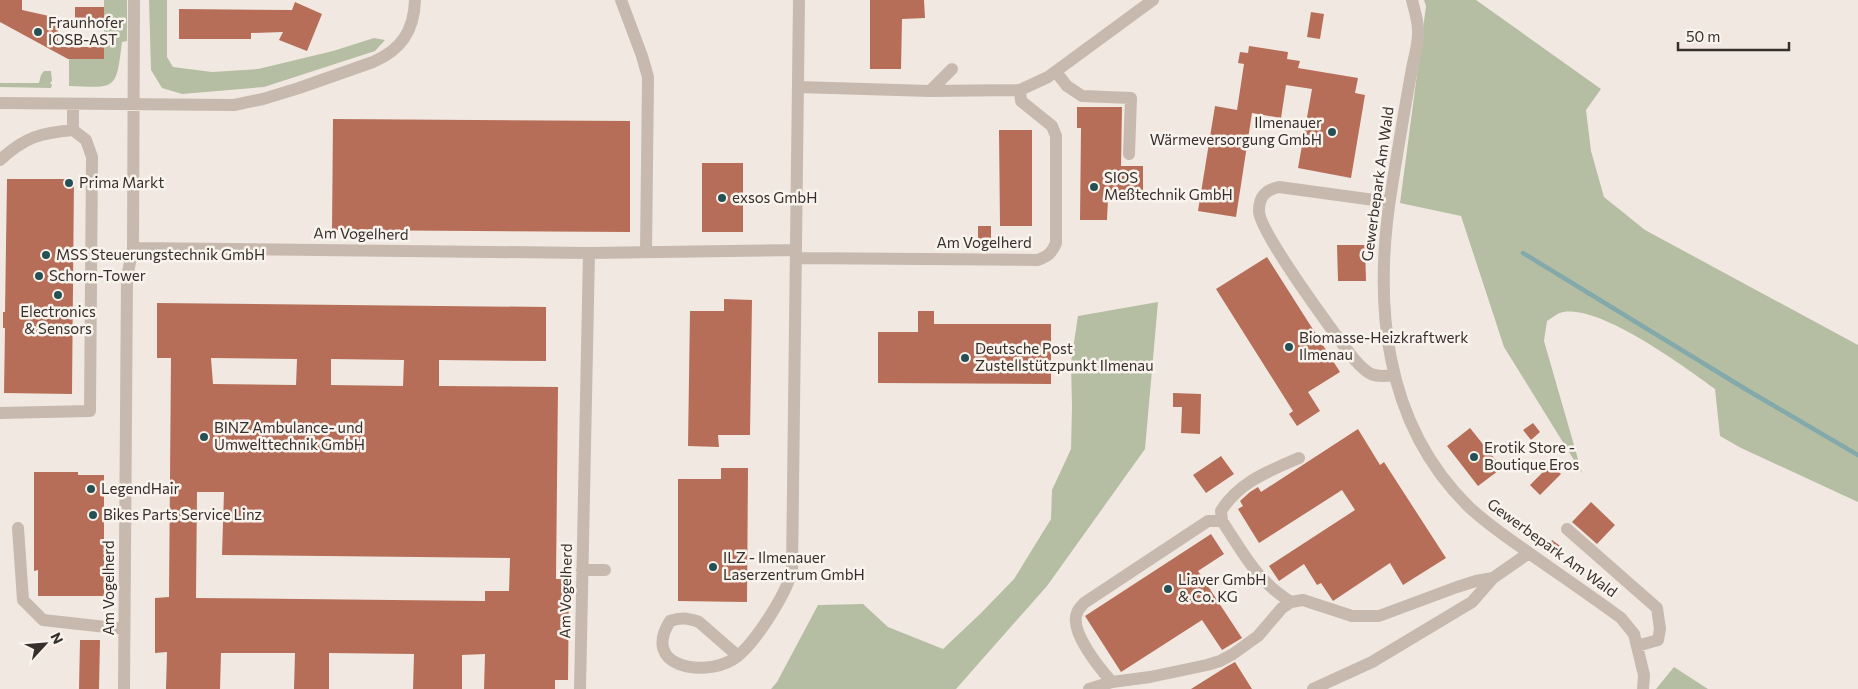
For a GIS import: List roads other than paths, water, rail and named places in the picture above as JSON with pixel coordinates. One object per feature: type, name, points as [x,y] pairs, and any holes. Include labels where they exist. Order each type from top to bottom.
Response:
[{"type":"street","name":"Am Vogelherd","points":[[124,689],[128,277],[133,248],[134,0]]},
{"type":"street","points":[[0,103],[234,105],[264,98],[299,88],[389,55],[401,44],[411,24],[415,0]]},
{"type":"street","points":[[620,0],[642,56],[648,77],[646,252]]},
{"type":"street","points":[[738,656],[698,622],[693,620],[679,618],[670,621],[663,635],[662,648],[665,654],[676,664],[710,667],[722,664],[738,656],[757,635],[785,589],[792,571],[799,0]]},
{"type":"street","points":[[798,88],[930,91],[1020,90],[1056,72],[1153,0]]},
{"type":"street","name":"Gewerbepark Am Wald","points":[[1412,0],[1418,30],[1389,202],[1383,268],[1384,319],[1394,375],[1406,414],[1436,467],[1468,506],[1486,522],[1621,618],[1634,634],[1644,675],[1643,689]]},
{"type":"street","points":[[930,91],[952,69]]},
{"type":"street","points":[[1056,72],[1067,86],[1082,96],[1131,98],[1129,154]]},
{"type":"street","name":"Am Vogelherd","points":[[133,248],[646,252],[1038,260],[1053,251],[1056,243],[1056,136],[1052,126],[1021,101],[1020,90]]},
{"type":"street","points":[[73,104],[73,130]]},
{"type":"street","points":[[0,160],[15,146],[37,135],[73,130],[86,140],[92,157],[90,411],[0,413]]},
{"type":"street","points":[[1389,202],[1279,187],[1269,190],[1263,195],[1259,211],[1261,222],[1273,243],[1354,359],[1368,374],[1381,377],[1394,375]]},
{"type":"street","name":"Am Vogelherd","points":[[580,689],[589,253]]},
{"type":"street","points":[[1291,602],[1275,592],[1259,576],[1222,521],[1221,511],[1237,491],[1255,477],[1299,458]]},
{"type":"street","points":[[1112,682],[1100,669],[1085,645],[1076,627],[1076,613],[1084,603],[1208,521],[1222,521]]},
{"type":"street","points":[[18,528],[23,600],[43,620],[124,629]]},
{"type":"street","points":[[1567,529],[1657,608],[1660,629],[1658,640],[1637,646]]},
{"type":"street","points":[[1313,689],[1328,686],[1372,662],[1472,602],[1493,578],[1529,553]]},
{"type":"street","points":[[582,570],[605,570]]},
{"type":"street","points":[[1089,689],[1112,682],[1150,677],[1220,661],[1234,654],[1258,636],[1282,608],[1291,602],[1303,600],[1352,616],[1378,616],[1457,587],[1493,578]]},
{"type":"waterway","points":[[1523,253],[1747,390],[1858,455]]},
{"type":"place","name":"Fraunhofer IOSB-AST","points":[[38,32]]},
{"type":"place","name":"Ilmenauer Wärmeversorgung GmbH","points":[[1332,132]]},
{"type":"place","name":"Prima Markt","points":[[69,183]]},
{"type":"place","name":"SIOS Meßtechnik GmbH","points":[[1094,187]]},
{"type":"place","name":"exsos GmbH","points":[[722,198]]},
{"type":"place","name":"MSS Steuerungstechnik GmbH","points":[[46,255]]},
{"type":"place","name":"Schorn-Tower","points":[[39,276]]},
{"type":"place","name":"Electronics & Sensors","points":[[58,295]]},
{"type":"place","name":"Biomasse-Heizkraftwerk Ilmenau","points":[[1289,347]]},
{"type":"place","name":"Deutsche Post Zustellstützpunkt Ilmenau","points":[[965,358]]},
{"type":"place","name":"BINZ Ambulance- und Umwelttechnik GmbH","points":[[204,437]]},
{"type":"place","name":"Erotik Store - Boutique Eros","points":[[1474,457]]},
{"type":"place","name":"LegendHair","points":[[91,489]]},
{"type":"place","name":"Bikes Parts Service Linz","points":[[93,515]]},
{"type":"place","name":"ILZ - Ilmenauer Laserzentrum GmbH","points":[[713,567]]},
{"type":"place","name":"Liaver GmbH & Co. KG","points":[[1168,589]]}]
